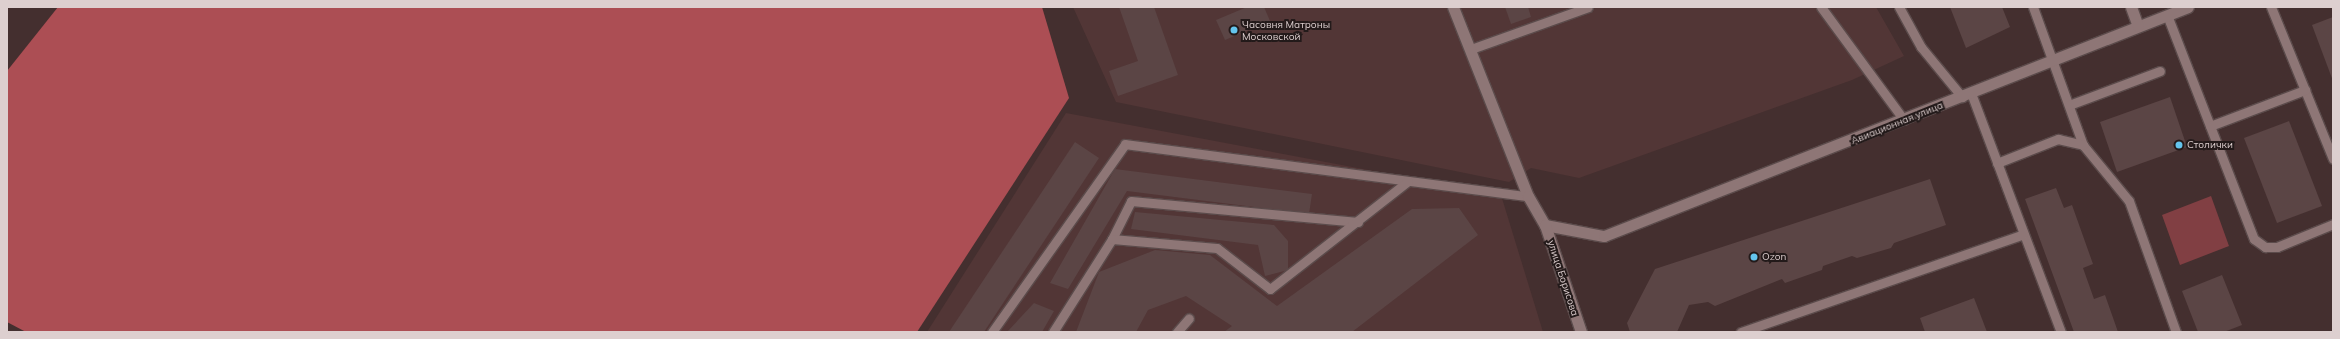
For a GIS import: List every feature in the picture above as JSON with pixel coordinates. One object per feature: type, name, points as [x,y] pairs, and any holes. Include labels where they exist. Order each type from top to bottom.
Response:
[{"type":"street","name":"улица Борисова","points":[[1453,7],[1471,49],[1528,196],[1545,225],[1581,332]]},
{"type":"street","points":[[2131,7],[2138,26]]},
{"type":"street","name":"Авиационная улица","points":[[1545,225],[1604,236],[1904,120],[2188,7]]},
{"type":"lane","points":[[1471,49],[1588,7]]},
{"type":"lane","points":[[1821,7],[1904,120]]},
{"type":"lane","points":[[1899,7],[1921,47],[1966,95],[1997,163],[2061,332]]},
{"type":"lane","points":[[2033,7],[2054,60],[2083,144],[2129,201],[2176,332]]},
{"type":"lane","points":[[2271,7],[2330,146],[2333,159]]},
{"type":"lane","points":[[2167,15],[2254,239],[2265,247],[2277,247],[2333,224]]},
{"type":"lane","points":[[2069,105],[2160,71]]},
{"type":"lane","points":[[2210,126],[2305,90]]},
{"type":"lane","points":[[1997,163],[2058,139],[2083,144]]},
{"type":"lane","points":[[992,332],[1125,144],[1528,196]]},
{"type":"lane","points":[[1112,240],[1216,248],[1270,289],[1358,222],[1408,181]]},
{"type":"lane","points":[[1053,332],[1112,240],[1131,201],[1358,222]]},
{"type":"lane","points":[[1741,332],[2024,234]]},
{"type":"lane","points":[[1177,332],[1189,318]]},
{"type":"shaded area","points":[[58,7],[1042,7],[1069,98],[917,332],[26,332],[7,322],[7,71]]},
{"type":"shaded area","points":[[1073,7],[1876,7],[1904,56],[1852,80],[1579,178],[1531,168],[1509,182],[1116,102]]},
{"type":"shaded area","points":[[1066,113],[1501,195],[1543,332],[927,332]]},
{"type":"shaded area","points":[[2211,196],[2229,246],[2180,265],[2162,215]]},
{"type":"building","points":[[1119,7],[1154,7],[1178,75],[1118,96],[1109,71],[1138,61]]},
{"type":"building","name":"Часовня Матроны Московской","points":[[1247,7],[1264,7],[1270,21],[1225,40],[1216,20]]},
{"type":"building","points":[[1505,7],[1528,7],[1531,17],[1511,24]]},
{"type":"building","points":[[1950,7],[2002,7],[2010,27],[1966,48]]},
{"type":"building","points":[[2333,17],[2333,81],[2312,25]]},
{"type":"building","points":[[2170,97],[2187,147],[2117,172],[2100,122]]},
{"type":"building","points":[[2289,121],[2322,206],[2277,223],[2244,138]]},
{"type":"building","points":[[1075,142],[1099,158],[984,332],[949,332]]},
{"type":"building","points":[[1115,169],[1312,194],[1309,214],[1127,191],[1068,289],[1050,283]]},
{"type":"building","points":[[1930,179],[1946,225],[1894,243],[1891,248],[1857,258],[1852,256],[1823,266],[1822,270],[1785,283],[1782,279],[1715,306],[1708,302],[1689,305],[1677,332],[1630,332],[1627,323],[1655,269]]},
{"type":"building","points":[[2056,188],[2064,208],[2072,205],[2093,264],[2083,268],[2094,299],[2105,295],[2118,332],[2074,332],[2025,199]]},
{"type":"building","points":[[1459,208],[1478,235],[1352,332],[1224,332],[1232,326],[1186,296],[1148,310],[1136,332],[1076,332],[1099,272],[1155,250],[1210,255],[1277,306],[1412,209]]},
{"type":"building","points":[[1135,212],[1274,225],[1288,241],[1288,270],[1265,276],[1258,245],[1131,229]]},
{"type":"building","points":[[2222,275],[2242,325],[2224,332],[2198,332],[2182,291]]},
{"type":"building","points":[[1974,298],[1987,332],[1925,332],[1920,318]]},
{"type":"building","points":[[1034,303],[1054,311],[1042,332],[1007,332]]},
{"type":"place","name":"Часовня Матроны Московской","points":[[1234,30]]},
{"type":"place","name":"Столички","points":[[2179,145]]},
{"type":"place","name":"Ozon","points":[[1754,257]]}]
